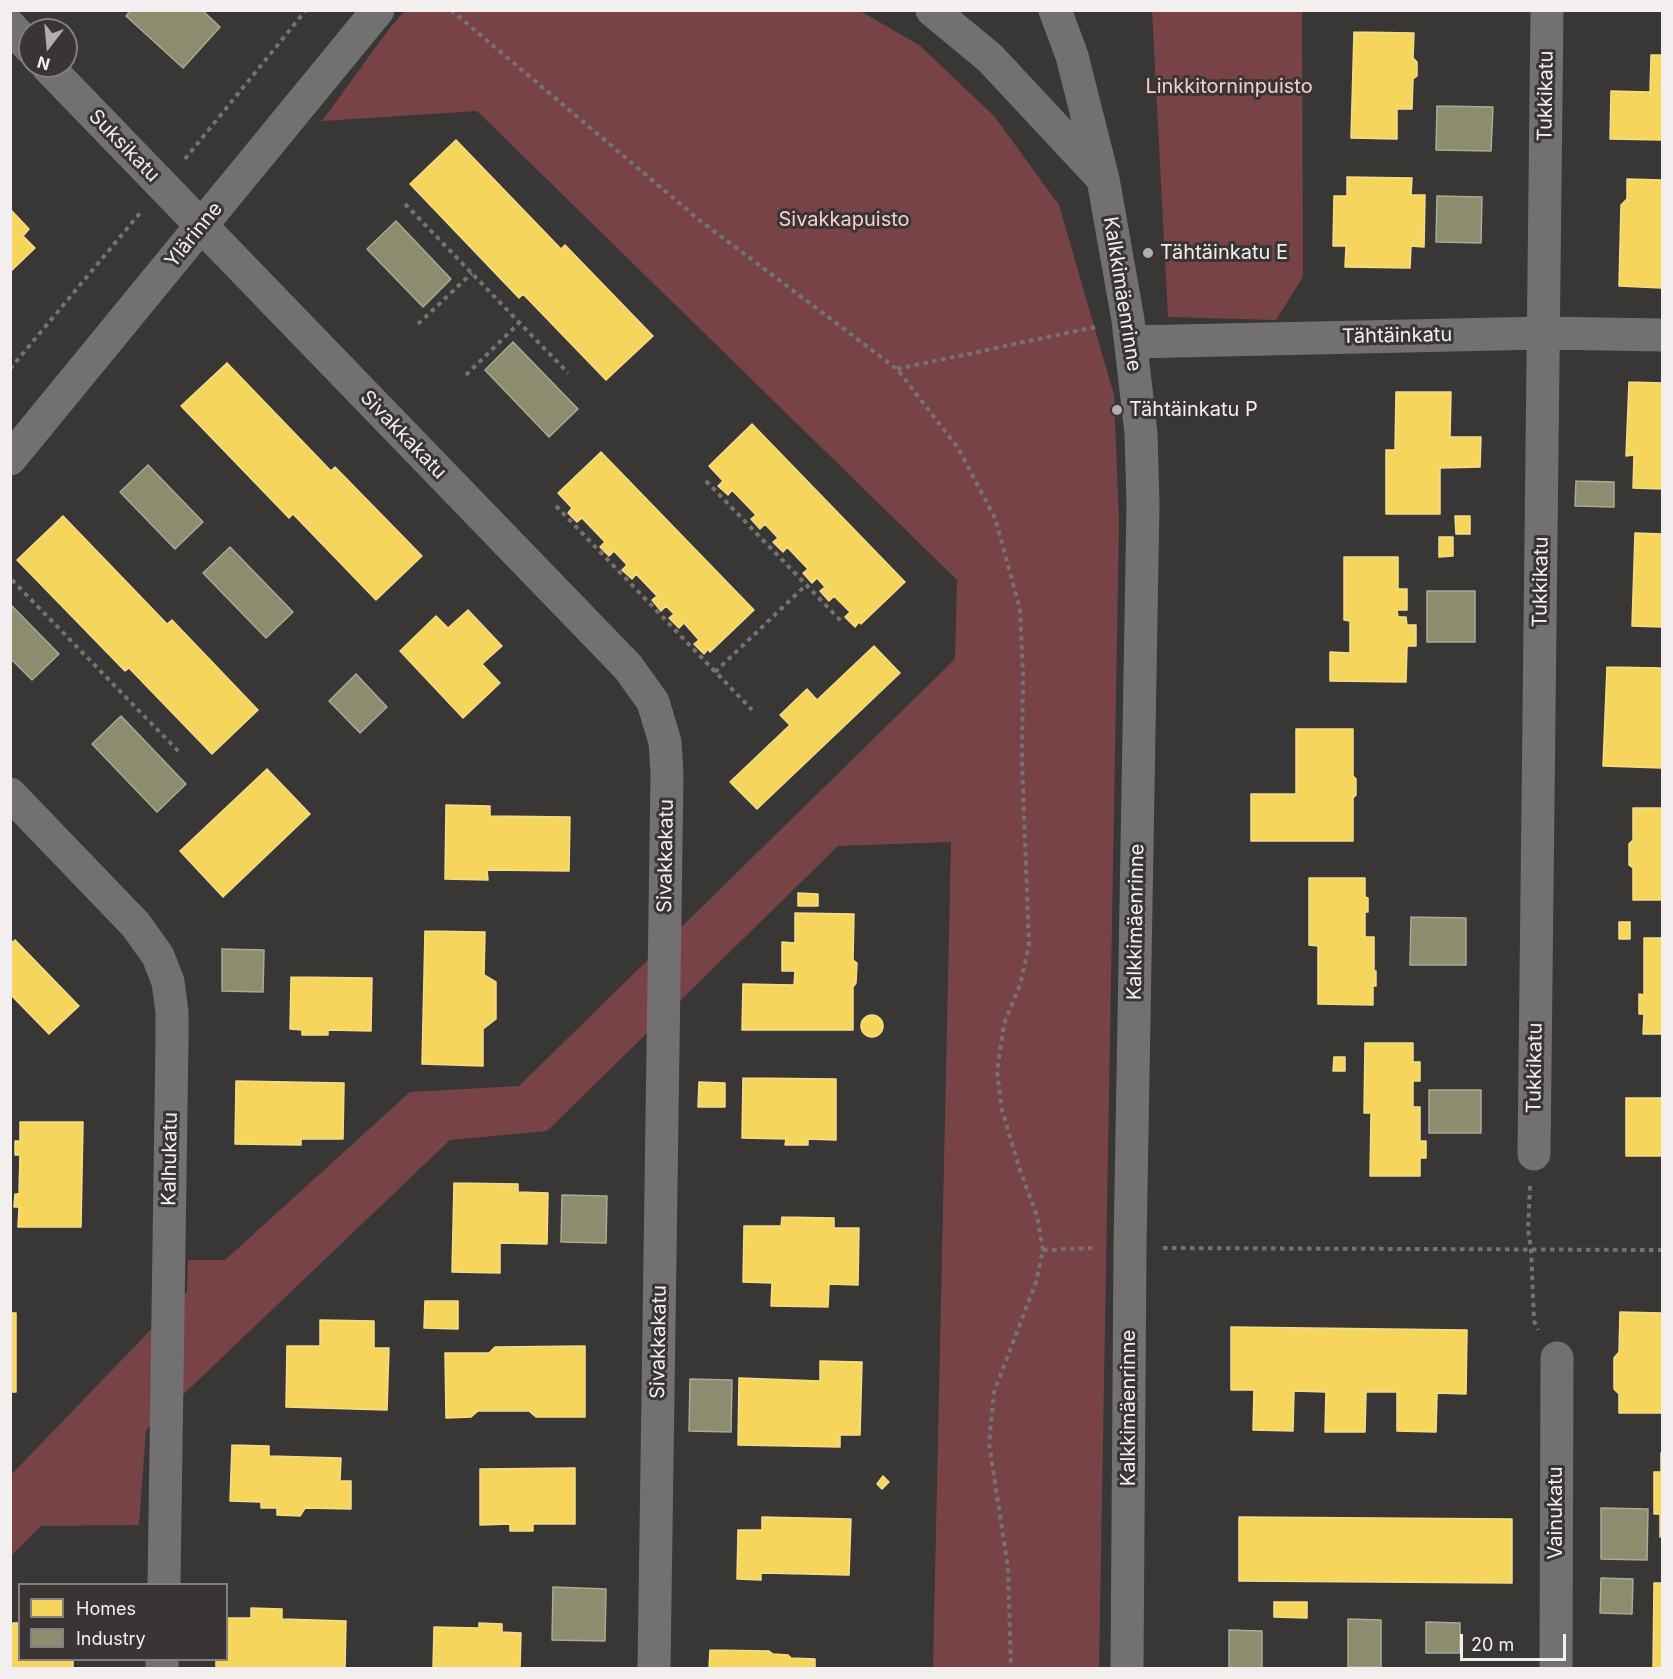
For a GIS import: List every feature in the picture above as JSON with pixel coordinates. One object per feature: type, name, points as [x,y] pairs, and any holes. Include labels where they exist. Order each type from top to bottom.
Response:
[{"type":"street","name":"Ylärinne","points":[[10,459],[378,10]]},
{"type":"street","points":[[932,10],[990,58],[1103,179]]},
{"type":"street","name":"Kalkkimäenrinne","points":[[1055,10],[1072,56],[1103,179],[1130,331],[1141,433],[1143,504],[1130,1247],[1126,1668]]},
{"type":"street","name":"Tukkikatu","points":[[1534,1154],[1547,10]]},
{"type":"street","name":"Suksikatu","points":[[59,78],[201,226]]},
{"type":"street","name":"Sivakkakatu","points":[[201,226],[627,668],[653,702],[665,742],[667,774],[654,1668]]},
{"type":"street","name":"Tähtäinkatu","points":[[1130,331],[1662,335]]},
{"type":"street","name":"Kalhukatu","points":[[10,794],[136,926],[158,956],[168,982],[172,1012],[172,1041],[164,1583]]},
{"type":"street","name":"Vainukatu","points":[[1556,1668],[1557,1358]]},
{"type":"path","points":[[452,10],[698,219],[897,369],[958,448],[995,518],[1020,609],[1023,674],[1022,763],[1029,945],[1020,985],[1004,1024],[997,1071],[1002,1110],[1020,1170],[1038,1216],[1043,1250],[1036,1281],[994,1392],[989,1443],[1008,1568],[1011,1668]]},
{"type":"path","points":[[405,204],[568,373]]},
{"type":"path","points":[[418,324],[472,273]]},
{"type":"path","points":[[466,375],[519,323]]},
{"type":"path","points":[[897,369],[1130,331]]},
{"type":"path","points":[[706,481],[843,623]]},
{"type":"path","points":[[556,506],[752,710]]},
{"type":"path","points":[[12,580],[180,753]]},
{"type":"path","points":[[715,672],[806,585]]},
{"type":"path","points":[[1534,1154],[1528,1199],[1534,1321],[1540,1337],[1557,1358]]},
{"type":"path","points":[[1043,1250],[1130,1247],[1662,1250]]},
{"type":"green space","name":"Sivakkapuisto","points":[[405,11],[860,11],[919,45],[994,116],[1059,205],[1114,395],[1119,522],[1099,1668],[933,1668],[951,842],[838,846],[547,1131],[450,1140],[146,1430],[139,1525],[41,1526],[11,1556],[11,1475],[187,1292],[188,1260],[225,1260],[410,1092],[519,1086],[955,659],[957,580],[477,111],[322,121],[389,29]]},
{"type":"green space","name":"Linkkitorninpuisto","points":[[1152,11],[1302,11],[1303,277],[1276,320],[1168,317]]},
{"type":"building: Homes","points":[[1354,32],[1414,33],[1413,58],[1417,62],[1417,76],[1413,79],[1412,109],[1397,109],[1397,139],[1351,138]]},
{"type":"building: Homes","points":[[1651,55],[1662,55],[1662,140],[1610,139],[1611,91],[1650,92]]},
{"type":"building: Homes","points":[[456,140],[561,249],[565,245],[653,336],[606,380],[523,294],[519,298],[410,184]]},
{"type":"building: Homes","points":[[1347,177],[1412,178],[1411,195],[1425,195],[1424,247],[1411,246],[1410,268],[1345,267],[1346,246],[1333,246],[1334,196],[1347,196]]},
{"type":"building: Homes","points":[[1627,179],[1662,180],[1662,288],[1619,286],[1621,205],[1627,199]]},
{"type":"building: Homes","points":[[10,209],[29,229],[23,236],[35,248],[10,272]]},
{"type":"building: Homes","points":[[227,363],[331,471],[335,467],[422,556],[376,600],[293,514],[289,518],[181,406]]},
{"type":"building: Homes","points":[[1629,382],[1662,383],[1662,489],[1633,488],[1634,455],[1626,456]]},
{"type":"building: Homes","points":[[1396,392],[1451,392],[1450,437],[1481,437],[1480,467],[1440,468],[1440,514],[1386,514],[1386,450],[1395,450]]},
{"type":"building: Homes","points":[[752,424],[905,582],[861,624],[859,622],[855,627],[845,617],[850,612],[834,596],[829,601],[820,591],[825,587],[817,578],[812,583],[803,573],[808,569],[787,547],[783,552],[773,542],[778,538],[765,524],[760,529],[751,519],[756,515],[732,490],[728,495],[718,486],[723,481],[709,466]]},
{"type":"building: Homes","points":[[601,452],[754,610],[710,652],[708,649],[704,654],[694,644],[699,640],[684,623],[679,628],[669,618],[674,614],[666,606],[661,611],[652,600],[657,596],[636,574],[632,579],[622,570],[627,565],[614,551],[609,556],[600,547],[605,542],[582,518],[577,522],[568,513],[572,508],[558,493]]},
{"type":"building: Homes","points":[[63,516],[167,624],[172,620],[258,710],[212,754],[129,668],[125,671],[17,560]]},
{"type":"building: Homes","points":[[1455,516],[1470,516],[1470,534],[1456,534]]},
{"type":"building: Homes","points":[[1635,533],[1662,534],[1662,627],[1632,626]]},
{"type":"building: Homes","points":[[1439,537],[1453,537],[1453,556],[1439,557]]},
{"type":"building: Homes","points":[[1344,557],[1398,557],[1398,589],[1407,589],[1407,610],[1397,610],[1398,617],[1406,617],[1407,625],[1416,625],[1416,646],[1407,646],[1406,682],[1330,681],[1330,652],[1350,653],[1350,621],[1344,620]]},
{"type":"building: Homes","points":[[468,610],[502,646],[482,664],[500,683],[463,718],[400,651],[436,616],[448,628]]},
{"type":"building: Homes","points":[[874,646],[900,673],[757,809],[730,782],[790,725],[780,715],[807,689],[817,700]]},
{"type":"building: Homes","points":[[1607,667],[1662,668],[1662,768],[1603,766]]},
{"type":"building: Homes","points":[[1296,729],[1353,729],[1353,776],[1356,779],[1356,795],[1353,798],[1353,841],[1251,841],[1251,794],[1296,794]]},
{"type":"building: Homes","points":[[267,769],[310,814],[223,897],[180,851]]},
{"type":"building: Homes","points":[[446,805],[490,806],[490,816],[570,817],[569,871],[487,870],[488,880],[445,879]]},
{"type":"building: Homes","points":[[1633,808],[1662,808],[1662,900],[1633,900],[1633,868],[1629,865],[1629,844],[1633,840]]},
{"type":"building: Homes","points":[[1309,878],[1365,878],[1368,912],[1365,912],[1365,937],[1374,937],[1376,986],[1373,986],[1373,1005],[1318,1004],[1318,946],[1309,945]]},
{"type":"building: Homes","points":[[798,893],[818,894],[818,906],[798,906]]},
{"type":"building: Homes","points":[[795,913],[854,914],[853,960],[857,963],[856,983],[853,987],[853,1030],[742,1030],[743,984],[794,985],[795,971],[782,971],[782,942],[795,943]]},
{"type":"building: Homes","points":[[1619,922],[1630,922],[1630,939],[1619,939]]},
{"type":"building: Homes","points":[[425,931],[485,932],[484,975],[496,982],[496,1019],[483,1029],[483,1066],[422,1064]]},
{"type":"building: Homes","points":[[1644,938],[1662,938],[1662,1034],[1643,1034],[1644,1014],[1639,1014],[1639,994],[1644,995]]},
{"type":"building: Homes","points":[[15,940],[79,1006],[49,1034],[10,994],[10,944]]},
{"type":"building: Homes","points":[[291,977],[372,978],[371,1031],[328,1030],[328,1035],[302,1035],[302,1030],[290,1029]]},
{"type":"building: Homes","points":[[872,1015],[880,1018],[883,1026],[880,1034],[872,1037],[864,1034],[861,1026],[864,1018]]},
{"type":"building: Homes","points":[[1365,1043],[1413,1043],[1413,1062],[1420,1062],[1420,1081],[1413,1081],[1413,1107],[1420,1107],[1420,1141],[1426,1141],[1426,1158],[1420,1158],[1420,1176],[1370,1176],[1371,1113],[1364,1113]]},
{"type":"building: Homes","points":[[1334,1057],[1345,1057],[1345,1071],[1333,1071]]},
{"type":"building: Homes","points":[[743,1078],[836,1079],[836,1140],[808,1139],[808,1145],[785,1145],[786,1139],[742,1138]]},
{"type":"building: Homes","points":[[236,1081],[344,1083],[343,1139],[301,1139],[301,1145],[235,1144]]},
{"type":"building: Homes","points":[[699,1082],[725,1083],[725,1107],[698,1107]]},
{"type":"building: Homes","points":[[1626,1098],[1662,1098],[1662,1156],[1626,1156]]},
{"type":"building: Homes","points":[[20,1122],[83,1122],[81,1227],[18,1227],[19,1207],[14,1207],[15,1194],[19,1194],[20,1155],[15,1155],[15,1141],[20,1141]]},
{"type":"building: Homes","points":[[454,1183],[518,1184],[518,1192],[548,1193],[547,1244],[500,1243],[500,1273],[452,1272]]},
{"type":"building: Homes","points":[[782,1217],[834,1218],[834,1228],[859,1228],[858,1285],[829,1284],[828,1307],[771,1306],[772,1283],[743,1282],[744,1226],[781,1226]]},
{"type":"building: Homes","points":[[425,1301],[458,1301],[458,1329],[424,1328]]},
{"type":"building: Homes","points":[[1620,1312],[1662,1313],[1662,1413],[1619,1413],[1619,1394],[1614,1389],[1614,1358],[1619,1352]]},
{"type":"building: Homes","points":[[10,1313],[16,1313],[16,1392],[10,1392]]},
{"type":"building: Homes","points":[[320,1320],[374,1321],[374,1348],[389,1348],[387,1410],[286,1407],[287,1346],[320,1346]]},
{"type":"building: Homes","points":[[1231,1327],[1467,1330],[1466,1394],[1437,1393],[1436,1432],[1397,1431],[1397,1392],[1366,1392],[1365,1432],[1325,1432],[1326,1392],[1294,1391],[1293,1431],[1253,1430],[1254,1390],[1231,1390]]},
{"type":"building: Homes","points":[[585,1346],[585,1417],[536,1417],[529,1411],[478,1411],[471,1417],[446,1418],[445,1353],[489,1353],[495,1347]]},
{"type":"building: Homes","points":[[820,1361],[862,1362],[860,1435],[840,1435],[840,1447],[738,1445],[739,1378],[820,1381]]},
{"type":"building: Homes","points":[[232,1445],[269,1446],[269,1456],[341,1458],[340,1481],[351,1481],[351,1509],[305,1508],[300,1516],[277,1515],[277,1508],[261,1508],[261,1502],[230,1501]]},
{"type":"building: Homes","points":[[1661,1453],[1662,1537],[1660,1537],[1660,1514],[1654,1514],[1654,1472],[1661,1472]]},
{"type":"building: Homes","points":[[575,1468],[575,1524],[533,1524],[533,1531],[510,1531],[510,1524],[480,1525],[480,1469]]},
{"type":"building: Homes","points":[[883,1476],[889,1482],[882,1489],[877,1484]]},
{"type":"building: Homes","points":[[762,1517],[851,1519],[849,1575],[761,1573],[761,1580],[737,1579],[738,1530],[762,1530]]},
{"type":"building: Homes","points":[[1239,1517],[1512,1519],[1512,1583],[1239,1581]]},
{"type":"building: Homes","points":[[1654,1583],[1662,1583],[1662,1668],[1653,1668]]},
{"type":"building: Homes","points":[[1274,1602],[1307,1602],[1307,1618],[1274,1617]]},
{"type":"building: Homes","points":[[251,1608],[282,1609],[282,1619],[346,1621],[345,1668],[216,1668],[216,1661],[228,1661],[228,1618],[251,1618]]},
{"type":"building: Homes","points":[[10,1623],[18,1623],[18,1661],[73,1661],[73,1668],[10,1668]]},
{"type":"building: Homes","points":[[479,1623],[502,1624],[502,1632],[521,1633],[520,1668],[433,1668],[434,1627],[479,1628]]},
{"type":"building: Homes","points":[[710,1650],[769,1651],[773,1654],[788,1655],[791,1658],[815,1659],[815,1668],[709,1668]]},
{"type":"building: Industry","points":[[131,10],[202,10],[220,27],[183,68],[126,16]]},
{"type":"building: Industry","points":[[1437,106],[1493,107],[1491,151],[1436,150]]},
{"type":"building: Industry","points":[[1437,196],[1482,197],[1481,243],[1436,242]]},
{"type":"building: Industry","points":[[396,221],[451,279],[423,307],[367,249]]},
{"type":"building: Industry","points":[[513,342],[578,409],[549,437],[485,370]]},
{"type":"building: Industry","points":[[148,465],[203,522],[175,549],[120,492]]},
{"type":"building: Industry","points":[[1576,481],[1614,482],[1614,507],[1575,506]]},
{"type":"building: Industry","points":[[230,547],[293,612],[266,638],[203,573]]},
{"type":"building: Industry","points":[[1427,591],[1475,591],[1475,642],[1427,642]]},
{"type":"building: Industry","points":[[10,604],[59,654],[32,680],[10,658]]},
{"type":"building: Industry","points":[[356,674],[387,707],[360,733],[329,701]]},
{"type":"building: Industry","points":[[121,716],[186,784],[157,812],[92,744]]},
{"type":"building: Industry","points":[[1411,917],[1466,918],[1466,965],[1410,965]]},
{"type":"building: Industry","points":[[222,949],[264,950],[263,992],[222,991]]},
{"type":"building: Industry","points":[[1429,1090],[1481,1090],[1481,1133],[1429,1133]]},
{"type":"building: Industry","points":[[562,1195],[607,1196],[606,1243],[561,1242]]},
{"type":"building: Industry","points":[[690,1379],[732,1380],[731,1432],[689,1431]]},
{"type":"building: Industry","points":[[1601,1508],[1648,1509],[1647,1560],[1601,1559]]},
{"type":"building: Industry","points":[[1601,1578],[1633,1579],[1632,1614],[1600,1613]]},
{"type":"building: Industry","points":[[553,1587],[606,1589],[605,1641],[552,1640]]},
{"type":"building: Industry","points":[[1348,1619],[1381,1620],[1381,1667],[1348,1667]]},
{"type":"building: Industry","points":[[1426,1622],[1460,1623],[1460,1653],[1426,1653]]},
{"type":"building: Industry","points":[[1229,1630],[1262,1631],[1262,1668],[1229,1668]]},
{"type":"place","name":"Tähtäinkatu E","points":[[1148,253]]},
{"type":"place","name":"Tähtäinkatu P","points":[[1117,410]]}]
